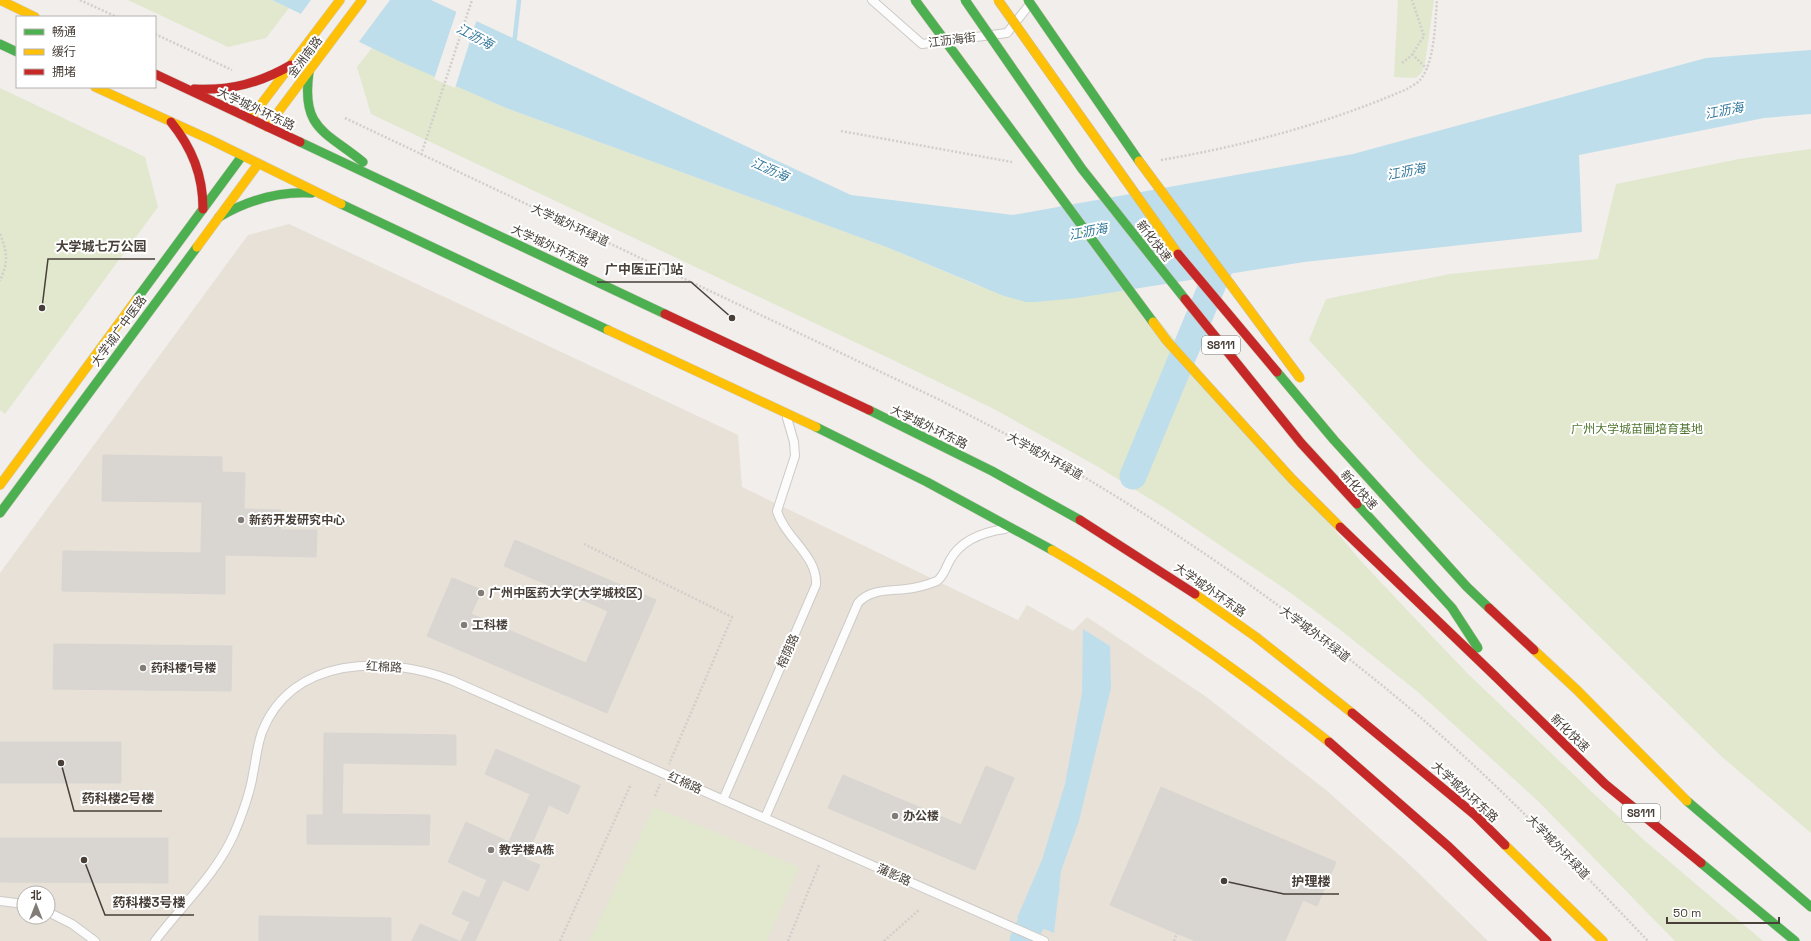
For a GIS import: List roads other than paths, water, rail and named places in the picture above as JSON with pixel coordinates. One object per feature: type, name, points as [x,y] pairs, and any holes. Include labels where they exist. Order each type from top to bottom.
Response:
[{"type":"main road","points":[[0,0],[33,16]]},
{"type":"main road","name":"金洲南路","points":[[250,119],[340,0]]},
{"type":"main road","name":"金洲南路","points":[[267,127],[321,57],[362,0]]},
{"type":"main road","points":[[915,0],[1167,341],[1292,479],[1495,676]]},
{"type":"main road","name":"新化快速","points":[[964,0],[1082,169],[1301,443],[1452,608],[1495,676],[1605,784],[1795,941]]},
{"type":"main road","name":"新化快速","points":[[998,0],[1171,245],[1355,464],[1467,586],[1577,690],[1687,801],[1811,907]]},
{"type":"main road","points":[[1028,0],[1129,147],[1306,386]]},
{"type":"main road","points":[[0,44],[16,52]]},
{"type":"main road","points":[[183,87],[213,90],[246,86],[270,78],[291,65]]},
{"type":"main road","points":[[309,72],[306,86],[307,101],[315,124],[323,133],[359,158],[384,182]]},
{"type":"main road","name":"大学城外环东路","points":[[156,74],[830,391],[992,471],[1087,525],[1167,574],[1291,663],[1399,750],[1476,816],[1604,941]]},
{"type":"main road","points":[[97,88],[170,121],[321,194],[914,474],[1015,528],[1145,607],[1233,668],[1299,719],[1449,844],[1547,941]]},
{"type":"main road","points":[[170,121],[187,144],[198,167],[203,189],[203,209]]},
{"type":"main road","name":"大学城广中医路","points":[[0,485],[242,156]]},
{"type":"main road","name":"大学城广中医路","points":[[0,513],[258,164]]},
{"type":"main road","points":[[218,217],[240,205],[260,198],[293,192],[321,194]]},
{"type":"main road","points":[[1456,560],[1534,650]]},
{"type":"lane","name":"江沥海街","points":[[872,0],[922,44],[1007,33],[1033,0]]},
{"type":"lane","name":"榕荫路","points":[[723,800],[816,585],[813,568],[785,527],[777,511],[778,504],[795,456],[794,442],[786,413]]},
{"type":"lane","points":[[765,818],[858,603],[865,597],[878,592],[906,589],[937,581],[953,554],[968,541],[989,532],[1015,528]]},
{"type":"lane","name":"红棉路","points":[[155,941],[208,878],[233,835],[250,789],[260,739],[271,714],[282,700],[297,687],[317,675],[328,671],[362,666],[377,666],[417,670],[437,675],[744,809]]},
{"type":"lane","name":"蒲影路","points":[[744,809],[1044,941]]},
{"type":"lane","points":[[0,901],[16,903]]},
{"type":"lane","points":[[56,916],[72,924],[95,941]]},
{"type":"water","name":"江沥海","points":[[272,0],[431,0],[851,195],[1013,215],[1353,154],[1706,58],[1811,50],[1811,114],[1764,118],[1579,155],[1582,232],[1304,262],[1077,298],[1026,302],[1004,296],[889,248],[506,108],[401,62]]},
{"type":"water","points":[[1083,629],[1110,646],[1111,688],[1079,821],[1061,871],[1054,933],[1017,918],[1042,860],[1065,784],[1082,693]]},
{"type":"waterway","points":[[514,45],[519,0]]},
{"type":"waterway","points":[[1133,476],[1219,269]]},
{"type":"waterway","points":[[1023,941],[1046,890]]},
{"type":"place","name":"大学城七万公园","points":[[42,308]]},
{"type":"place","name":"广中医正门站","points":[[732,318]]},
{"type":"place","name":"新药开发研究中心","points":[[241,520]]},
{"type":"place","name":"广州中医药大学(大学城校区)","points":[[481,593]]},
{"type":"place","name":"工科楼","points":[[464,625]]},
{"type":"place","name":"药科楼1号楼","points":[[143,668]]},
{"type":"place","name":"药科楼2号楼","points":[[61,763]]},
{"type":"place","name":"办公楼","points":[[895,816]]},
{"type":"place","name":"教学楼A栋","points":[[491,850]]},
{"type":"place","name":"药科楼3号楼","points":[[84,860]]},
{"type":"place","name":"护理楼","points":[[1224,881]]},
{"type":"park label","name":"广州大学城苗圃培育基地","points":[[1637,429]]}]
